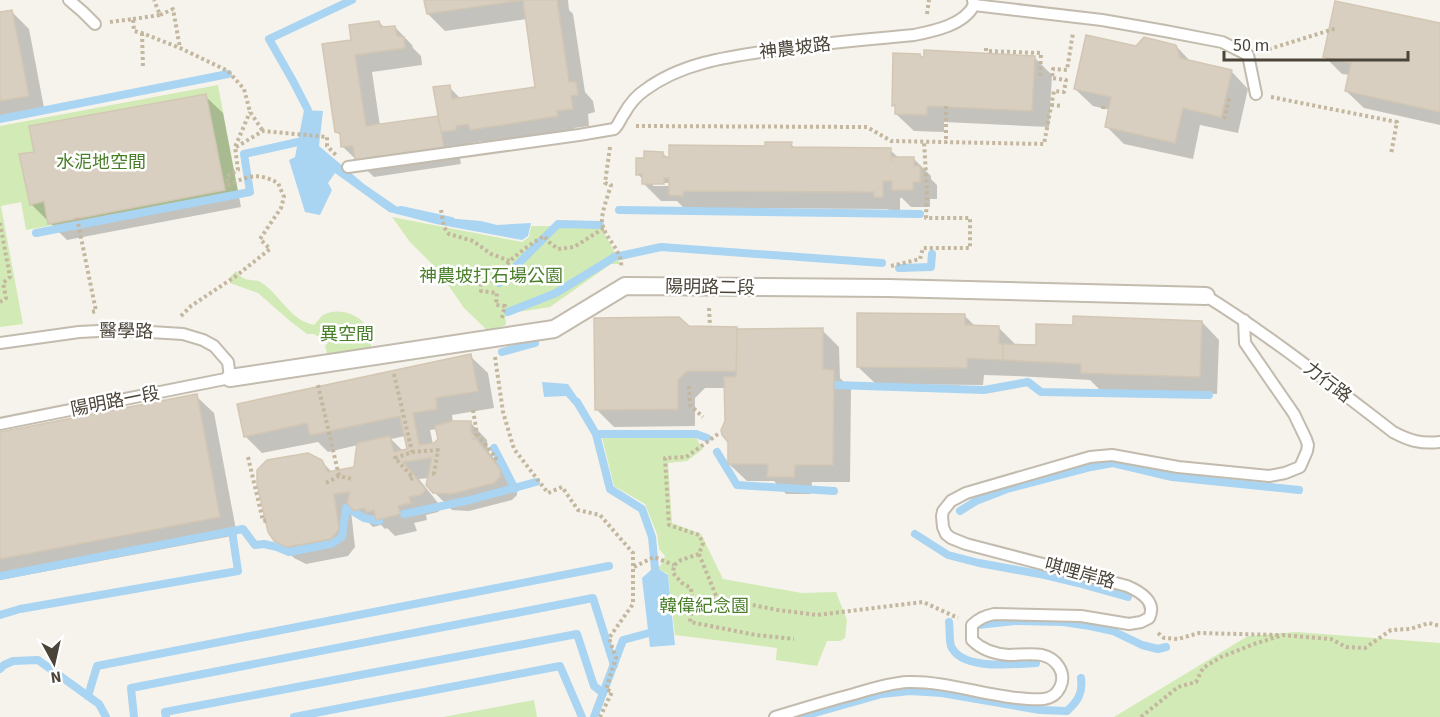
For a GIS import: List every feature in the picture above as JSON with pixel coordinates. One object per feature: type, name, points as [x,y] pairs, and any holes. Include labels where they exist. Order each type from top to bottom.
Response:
[{"type":"street","name":"陽明路二段","points":[[626,286],[888,288],[1206,297]]},
{"type":"street","points":[[230,378],[554,329],[626,286]]},
{"type":"lane","points":[[69,0],[94,24]]},
{"type":"lane","name":"神農坡路","points":[[616,127],[634,99],[651,85],[688,68],[733,56],[914,35],[953,23],[967,15],[973,2],[1102,20],[1222,42],[1248,55]]},
{"type":"lane","points":[[1248,55],[1256,94]]},
{"type":"lane","points":[[348,167],[579,135],[616,127]]},
{"type":"lane","name":"力行路","points":[[1206,297],[1244,320],[1393,432],[1414,442],[1440,442]]},
{"type":"lane","name":"唭哩岸路","points":[[1146,621],[1152,610],[1149,601],[1132,588],[951,538],[943,527],[943,511],[951,501],[966,493],[1098,455],[1120,456],[1178,467],[1269,476],[1286,473],[1300,467],[1307,451],[1306,439],[1294,414],[1245,343],[1244,320]]},
{"type":"lane","name":"醫學路","points":[[0,343],[80,332],[118,330],[183,334],[214,346],[228,362],[230,378]]},
{"type":"lane","name":"陽明路一段","points":[[0,424],[230,378]]},
{"type":"lane","points":[[774,717],[898,683],[928,684],[1027,699],[1046,698],[1056,694],[1062,679],[1061,670],[1050,659],[1038,653],[1008,655],[988,652],[972,640],[972,625],[983,617],[994,614],[1074,615],[1129,624],[1146,621]]},
{"type":"path","points":[[154,0],[159,15]]},
{"type":"path","points":[[94,24],[159,15],[173,9],[180,48]]},
{"type":"path","points":[[626,286],[619,279],[622,260],[602,222],[610,185],[605,183],[616,127],[867,127],[891,141],[1044,144],[1054,91],[1064,92],[1066,80],[1052,78],[1053,69],[1067,70],[1076,18]]},
{"type":"path","points":[[133,19],[134,32],[180,48],[228,71],[244,89],[250,112],[263,131]]},
{"type":"path","points":[[1248,55],[1337,28]]},
{"type":"path","points":[[142,33],[143,69]]},
{"type":"path","points":[[986,48],[986,51],[1041,53],[1040,79]]},
{"type":"path","points":[[1256,94],[1397,122],[1391,154]]},
{"type":"path","points":[[1224,119],[1230,96]]},
{"type":"path","points":[[1103,109],[1104,103]]},
{"type":"path","points":[[1051,105],[1063,106]]},
{"type":"path","points":[[946,106],[946,142]]},
{"type":"path","points":[[237,276],[270,249],[260,239],[281,208],[284,197],[278,183],[265,176],[248,177],[228,185],[227,176],[238,170],[235,147],[250,112]]},
{"type":"path","points":[[235,147],[263,131],[327,137]]},
{"type":"path","points":[[888,288],[891,266],[920,259],[923,248],[970,248],[970,218],[926,218],[924,141]]},
{"type":"path","points":[[441,210],[444,227],[449,234],[473,241],[491,254],[510,261]]},
{"type":"path","points":[[77,218],[96,311],[85,313]]},
{"type":"path","points":[[0,223],[10,277],[3,283],[6,298],[0,302]]},
{"type":"path","points":[[501,321],[505,306],[496,305],[497,293],[481,291],[482,284],[492,281],[510,261],[544,236],[558,249],[574,247],[604,228]]},
{"type":"path","points":[[710,308],[710,326]]},
{"type":"path","points":[[494,350],[503,412],[514,449],[548,493],[562,487],[578,510],[600,515],[633,553],[633,604],[609,638],[616,658],[606,689],[612,692],[600,717]]},
{"type":"path","points":[[393,367],[412,452]]},
{"type":"path","points":[[317,379],[339,476]]},
{"type":"path","points":[[690,386],[690,405],[703,417]]},
{"type":"path","points":[[473,410],[477,434],[496,458],[494,461]]},
{"type":"path","points":[[474,439],[477,434]]},
{"type":"path","points":[[718,434],[686,457],[666,459],[669,525],[699,535],[703,543],[699,554],[717,598],[817,615],[923,602],[972,625]]},
{"type":"path","points":[[410,479],[413,478],[395,458],[412,452],[438,450],[434,474],[437,475]]},
{"type":"path","points":[[248,457],[263,521],[269,520]]},
{"type":"path","points":[[326,483],[339,476],[352,479]]},
{"type":"path","points":[[699,554],[674,565],[673,573],[682,583],[691,588],[690,622],[756,635],[794,639]]},
{"type":"path","points":[[633,568],[654,557],[674,565]]},
{"type":"path","points":[[691,610],[718,598]]},
{"type":"path","points":[[1146,621],[1164,638],[1178,639],[1199,633],[1283,635],[1331,639],[1346,647],[1365,648],[1391,630],[1410,629],[1430,623],[1440,626]]},
{"type":"path","points":[[1141,717],[1178,687],[1196,682],[1203,668],[1221,657],[1283,635]]},
{"type":"green space","name":"水泥地空間","points":[[218,85],[238,191],[26,230],[21,202],[1,206],[23,324],[0,327],[0,126]]},
{"type":"green space","name":"神農坡打石場公園","points":[[392,217],[522,242],[529,237],[531,226],[601,226],[619,264],[611,264],[550,307],[505,314],[506,325],[488,331],[464,308],[437,269],[410,242]]},
{"type":"green space","name":"異空間","points":[[236,271],[243,278],[257,281],[269,288],[292,313],[306,322],[314,325],[323,315],[334,312],[353,315],[363,321],[366,326],[372,349],[328,357],[325,346],[328,343],[314,334],[307,334],[258,293],[230,283],[230,277]]},
{"type":"green space","name":"韓偉紀念園","points":[[602,437],[696,438],[703,449],[687,461],[668,463],[672,523],[701,534],[723,579],[802,593],[836,592],[847,620],[845,638],[840,641],[827,641],[817,666],[776,660],[777,648],[675,635],[668,574],[657,568],[665,556],[659,549],[657,534],[645,504],[614,486]]},
{"type":"green space","points":[[1296,632],[1440,643],[1440,717],[1114,717],[1248,636]]},
{"type":"green space","points":[[534,700],[537,717],[443,717]]},
{"type":"water","points":[[304,110],[323,111],[319,146],[364,184],[396,206],[421,217],[481,221],[497,225],[531,223],[528,236],[522,240],[436,224],[389,212],[335,173],[328,183],[332,190],[320,215],[305,212],[289,160],[295,157]]},
{"type":"water","points":[[542,382],[568,384],[579,400],[574,405],[566,396],[544,397]]},
{"type":"water","points":[[657,568],[668,575],[675,645],[650,647],[642,578]]},
{"type":"building","points":[[522,0],[427,14],[424,1]]},
{"type":"building","points":[[523,0],[557,0],[569,82],[576,82],[578,95],[571,96],[573,109],[557,111],[558,116],[470,130],[468,124],[456,126],[456,130],[441,132],[433,87],[450,85],[452,99],[535,87]]},
{"type":"building","points":[[1335,1],[1440,23],[1440,112],[1345,91],[1351,63],[1323,57]]},
{"type":"building","points":[[12,10],[29,96],[0,101],[0,12]]},
{"type":"building","points":[[379,21],[381,27],[395,26],[397,36],[404,37],[405,48],[355,55],[366,126],[438,116],[444,147],[355,160],[353,146],[341,147],[340,133],[335,132],[322,44],[351,40],[349,25]]},
{"type":"building","points":[[1086,35],[1136,46],[1144,37],[1176,45],[1180,58],[1232,70],[1221,117],[1183,108],[1175,143],[1105,127],[1111,97],[1074,89]]},
{"type":"building","points":[[924,50],[1035,56],[1032,111],[927,106],[927,115],[895,114],[895,105],[892,106],[893,53],[920,54],[924,57]]},
{"type":"building","name":"水泥地空間","points":[[206,94],[225,190],[48,224],[44,201],[30,205],[19,154],[34,152],[29,126]]},
{"type":"building","points":[[765,142],[792,142],[791,147],[891,148],[891,157],[914,157],[914,166],[920,166],[920,182],[913,182],[913,190],[892,190],[892,181],[883,181],[883,197],[874,197],[874,192],[684,191],[683,196],[669,195],[669,178],[664,178],[664,184],[642,184],[642,174],[636,175],[636,158],[644,158],[644,151],[663,152],[663,157],[669,157],[669,145],[765,146]]},
{"type":"building","points":[[857,313],[965,314],[965,325],[999,326],[999,344],[1003,344],[1003,360],[967,358],[967,368],[857,367]]},
{"type":"building","points":[[1073,316],[1202,321],[1200,377],[1081,373],[1081,364],[1003,360],[1003,344],[1036,345],[1036,324],[1073,325]]},
{"type":"building","points":[[679,317],[689,326],[737,327],[737,371],[687,371],[678,380],[678,409],[595,410],[594,318]]},
{"type":"building","points":[[823,328],[823,369],[834,370],[833,465],[795,465],[794,477],[767,477],[768,464],[728,464],[728,442],[721,430],[725,421],[724,377],[736,377],[737,329]]},
{"type":"building","points":[[471,354],[478,391],[436,398],[437,409],[413,413],[419,445],[434,443],[438,439],[435,426],[453,421],[471,421],[471,432],[500,469],[500,477],[494,483],[451,494],[433,493],[426,485],[432,458],[403,462],[426,490],[420,495],[409,497],[411,503],[398,506],[400,514],[376,520],[374,510],[366,512],[365,508],[354,511],[347,503],[350,492],[334,494],[339,529],[331,539],[287,547],[274,541],[268,532],[257,484],[257,470],[267,460],[308,453],[322,460],[328,472],[354,467],[357,443],[390,436],[394,452],[407,449],[400,416],[310,435],[307,423],[244,437],[237,404]]},
{"type":"building","points":[[197,394],[220,517],[0,559],[0,432]]},
{"type":"waterway","points":[[308,119],[308,110],[269,39],[352,0]]},
{"type":"waterway","points":[[0,119],[228,74]]},
{"type":"waterway","points":[[36,233],[250,192],[244,154],[298,142]]},
{"type":"waterway","points":[[401,210],[451,221]]},
{"type":"waterway","points":[[619,210],[920,214]]},
{"type":"waterway","points":[[499,283],[558,224],[600,225]]},
{"type":"waterway","points":[[620,256],[661,247],[882,263]]},
{"type":"waterway","points":[[899,268],[931,267],[932,254]]},
{"type":"waterway","points":[[508,312],[556,293],[616,256]]},
{"type":"waterway","points":[[502,352],[535,343]]},
{"type":"waterway","points":[[835,385],[984,390],[1028,382],[1041,392],[1209,395]]},
{"type":"waterway","points":[[577,402],[596,434],[610,489],[642,509],[652,537],[655,569]]},
{"type":"waterway","points":[[596,434],[696,434],[707,438]]},
{"type":"waterway","points":[[494,448],[515,489]]},
{"type":"waterway","points":[[717,452],[737,485],[834,491]]},
{"type":"waterway","points":[[960,511],[976,501],[1007,489],[1113,463],[1172,477],[1299,490]]},
{"type":"waterway","points":[[404,514],[470,500],[536,482]]},
{"type":"waterway","points":[[0,576],[243,529],[255,545],[264,544],[289,552],[331,544],[342,537],[346,508],[364,518],[379,521]]},
{"type":"waterway","points":[[0,615],[20,609],[238,571],[232,531]]},
{"type":"waterway","points":[[915,534],[948,555],[1045,575],[1128,597]]},
{"type":"waterway","points":[[88,696],[97,666],[609,566]]},
{"type":"waterway","points":[[134,717],[131,688],[593,598],[614,665]]},
{"type":"waterway","points":[[978,625],[1015,621],[1063,622],[1113,631],[1142,645],[1158,649],[1166,647]]},
{"type":"waterway","points":[[949,622],[951,646],[957,654],[966,659],[977,663],[1003,665],[1036,663]]},
{"type":"waterway","points":[[594,717],[623,640],[649,633]]},
{"type":"waterway","points":[[166,717],[165,712],[577,634],[594,686],[603,693]]},
{"type":"waterway","points":[[0,669],[13,661],[38,660],[99,704],[106,717]]},
{"type":"waterway","points":[[294,717],[560,666],[582,717]]},
{"type":"waterway","points":[[800,717],[882,694],[910,691],[942,693],[1040,710],[1067,711],[1079,696],[1081,678]]}]
